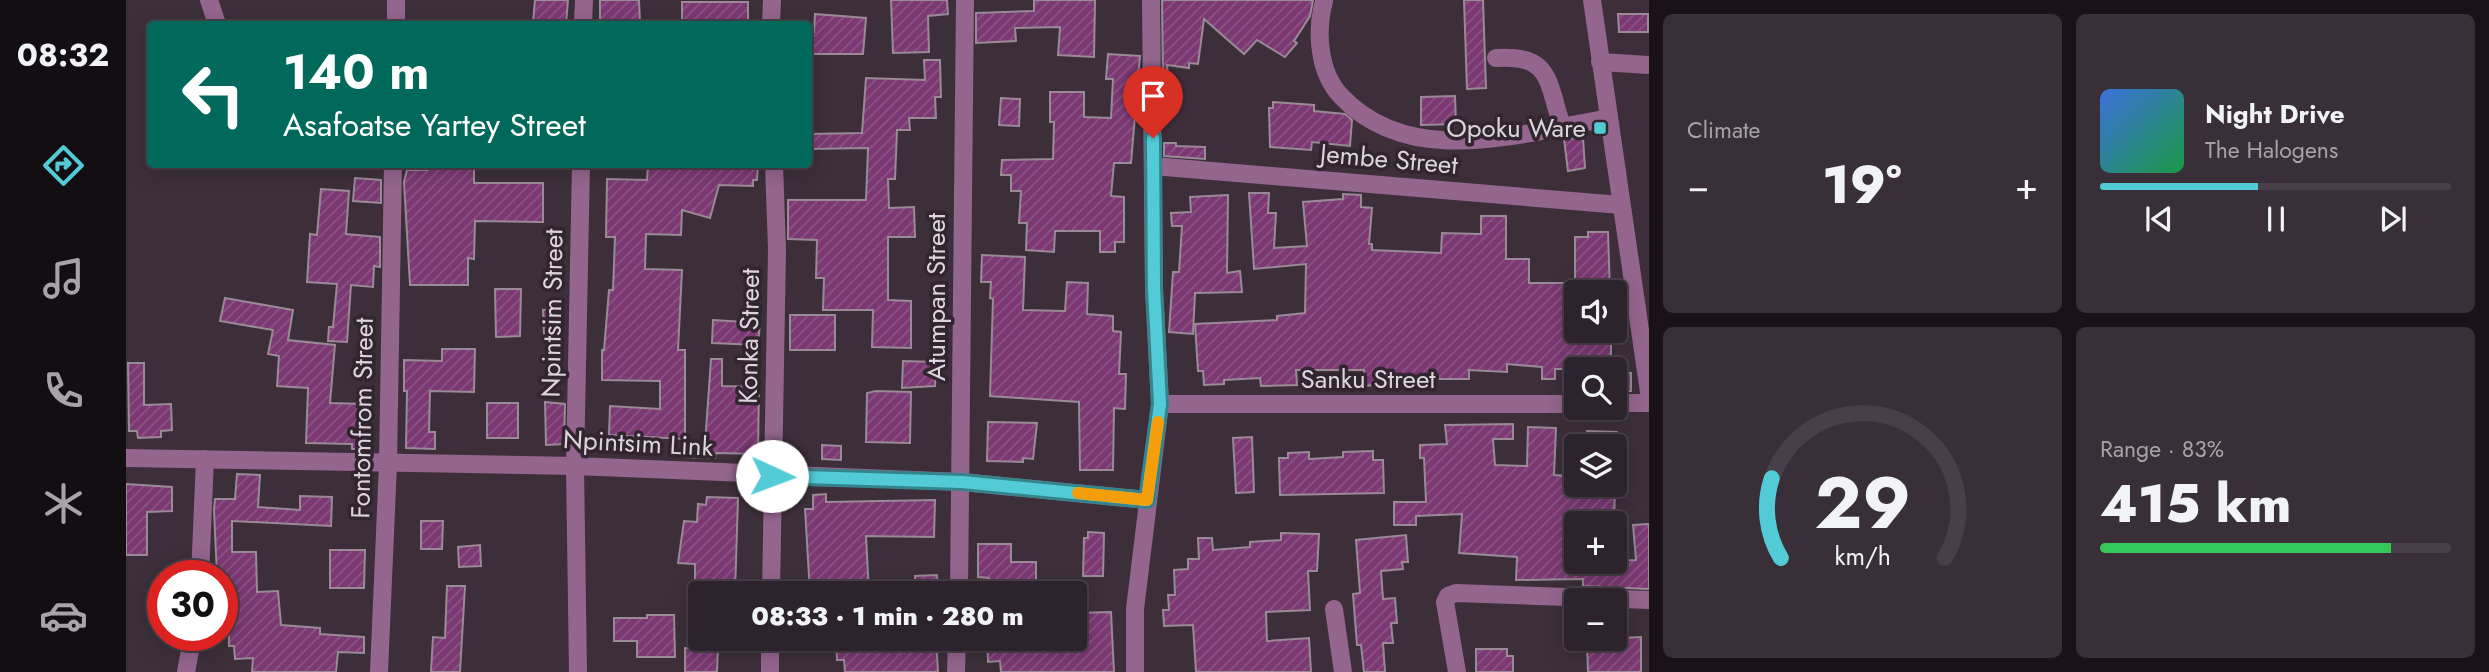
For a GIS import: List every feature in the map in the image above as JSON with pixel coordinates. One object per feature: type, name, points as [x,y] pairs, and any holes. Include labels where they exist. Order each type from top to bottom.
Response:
[{"type":"street","points":[[209,0],[216,21]]},
{"type":"street","points":[[396,0],[396,21]]},
{"type":"street","points":[[583,0],[583,21]]},
{"type":"street","points":[[771,21],[772,0]]},
{"type":"street","name":"Atumpan Street","points":[[959,581],[965,0]]},
{"type":"street","points":[[1135,672],[1135,609],[1160,404],[1154,288],[1151,0]]},
{"type":"street","points":[[1592,0],[1649,392]]},
{"type":"street","points":[[1324,1],[1319,38],[1326,72],[1336,91],[1375,125],[1432,141],[1468,141],[1609,118]]},
{"type":"street","points":[[1496,58],[1527,58],[1537,63],[1544,73],[1562,126]]},
{"type":"street","points":[[1600,62],[1649,65]]},
{"type":"street","name":"Jembe Street","points":[[1153,166],[1621,205]]},
{"type":"street","name":"Fontomfrom Street","points":[[379,672],[388,464],[393,168]]},
{"type":"street","name":"Npintsim Street","points":[[578,672],[575,466],[581,168]]},
{"type":"street","name":"Konka Street","points":[[771,581],[777,249],[774,168]]},
{"type":"street","points":[[1627,403],[1649,403]]},
{"type":"street","name":"Sanku Street","points":[[1160,404],[1564,404]]},
{"type":"street","name":"Npintsim Link","points":[[126,458],[575,466],[962,482],[1147,500]]},
{"type":"street","points":[[201,560],[205,459]]},
{"type":"street","points":[[1457,672],[1445,602],[1448,596],[1456,593],[1649,600]]},
{"type":"street","points":[[1334,609],[1343,672]]},
{"type":"street","points":[[186,672],[189,651]]},
{"type":"street","points":[[770,651],[770,672]]},
{"type":"street","points":[[956,672],[957,651]]},
{"type":"building","points":[[535,0],[568,0],[566,21],[533,21]]},
{"type":"building","points":[[600,0],[639,0],[640,21],[600,21]]},
{"type":"building","points":[[891,0],[947,0],[948,14],[928,16],[929,52],[893,53]]},
{"type":"building","points":[[1034,0],[1095,0],[1094,57],[1058,55],[1060,27],[1015,28],[1016,41],[976,43],[976,13],[1034,11]]},
{"type":"building","points":[[1162,0],[1313,0],[1310,16],[1294,41],[1297,43],[1285,57],[1257,40],[1244,54],[1204,19],[1198,64],[1189,63],[1189,68],[1167,65],[1168,75],[1163,75]]},
{"type":"building","points":[[1464,0],[1483,0],[1486,88],[1467,89]]},
{"type":"building","points":[[682,2],[748,2],[748,21],[682,21]]},
{"type":"building","points":[[815,14],[866,18],[863,54],[812,54]]},
{"type":"building","points":[[1618,14],[1648,14],[1648,32],[1619,32]]},
{"type":"building","points":[[1108,54],[1140,56],[1131,163],[1114,163],[1111,196],[1124,197],[1124,242],[1115,242],[1115,252],[1100,252],[1100,231],[1055,231],[1054,252],[1026,250],[1027,223],[1019,223],[1021,191],[1011,191],[1011,175],[1001,175],[1002,160],[1053,159],[1054,122],[1050,122],[1050,92],[1084,92],[1084,117],[1111,118],[1113,79],[1106,79]]},
{"type":"building","points":[[924,60],[940,60],[941,97],[935,97],[936,118],[909,118],[910,130],[897,130],[895,179],[888,179],[889,208],[914,207],[915,237],[888,237],[888,300],[911,301],[911,348],[872,347],[873,310],[823,310],[824,278],[816,278],[817,240],[788,239],[788,200],[866,200],[868,148],[812,149],[812,134],[862,133],[866,78],[925,80]]},
{"type":"building","points":[[1455,96],[1456,124],[1421,125],[1421,97]]},
{"type":"building","points":[[1001,98],[1020,99],[1019,126],[999,125]]},
{"type":"building","points":[[1273,102],[1314,105],[1314,111],[1345,114],[1352,120],[1350,146],[1312,142],[1311,150],[1270,147],[1269,108],[1273,108]]},
{"type":"building","points":[[1583,138],[1585,168],[1568,171],[1564,139]]},
{"type":"building","points":[[1164,143],[1205,147],[1205,159],[1164,156]]},
{"type":"building","points":[[474,168],[474,183],[543,183],[543,222],[475,221],[474,259],[468,258],[468,285],[410,285],[404,182],[407,170]]},
{"type":"building","points":[[648,168],[758,168],[757,180],[753,180],[753,186],[719,185],[710,218],[682,210],[681,235],[646,234],[645,269],[682,270],[678,350],[685,350],[685,439],[609,435],[610,406],[660,409],[660,381],[602,380],[602,350],[609,290],[613,290],[615,237],[606,237],[607,179],[647,180]]},
{"type":"building","points":[[355,178],[381,180],[381,203],[353,201]]},
{"type":"building","points":[[321,189],[349,191],[346,234],[380,237],[380,267],[374,266],[373,287],[351,285],[347,342],[328,341],[329,327],[333,327],[337,284],[307,282],[310,234],[317,235]]},
{"type":"building","points":[[1249,193],[1269,193],[1268,213],[1276,213],[1274,248],[1307,246],[1303,202],[1343,199],[1343,194],[1361,195],[1361,207],[1372,208],[1369,244],[1372,244],[1372,250],[1441,253],[1442,233],[1481,234],[1481,216],[1506,216],[1506,259],[1529,259],[1529,283],[1564,283],[1564,343],[1611,343],[1611,357],[1564,357],[1564,369],[1555,369],[1555,379],[1542,379],[1542,367],[1507,364],[1507,372],[1469,370],[1469,379],[1417,379],[1365,386],[1364,370],[1296,370],[1297,385],[1261,386],[1260,378],[1224,380],[1224,384],[1204,385],[1203,371],[1198,371],[1195,324],[1277,320],[1277,316],[1305,313],[1306,264],[1254,269]]},
{"type":"building","points":[[1228,195],[1227,273],[1240,271],[1242,292],[1195,293],[1193,334],[1169,332],[1173,272],[1179,272],[1182,226],[1172,226],[1171,213],[1191,212],[1190,197]]},
{"type":"building","points":[[1588,232],[1608,232],[1610,280],[1575,280],[1575,237],[1588,237]]},
{"type":"building","points":[[982,255],[1025,257],[1023,310],[1065,311],[1067,282],[1088,283],[1087,314],[1113,316],[1113,331],[1121,332],[1119,374],[1126,374],[1125,409],[1114,408],[1113,470],[1080,470],[1079,402],[990,396],[993,299],[990,298],[991,282],[981,282]]},
{"type":"building","points":[[495,289],[521,289],[520,336],[496,337]]},
{"type":"building","points":[[225,298],[293,310],[288,340],[335,345],[330,403],[364,404],[362,433],[370,433],[370,449],[352,449],[352,444],[306,443],[308,388],[277,386],[279,356],[268,354],[273,330],[220,321]]},
{"type":"building","points":[[557,309],[557,335],[544,336],[543,310]]},
{"type":"building","points":[[790,315],[835,315],[835,350],[790,350]]},
{"type":"building","points":[[713,320],[760,323],[758,345],[712,343]]},
{"type":"building","points":[[442,349],[475,349],[474,392],[430,391],[429,432],[435,432],[435,449],[406,448],[407,391],[404,391],[404,360],[442,361]]},
{"type":"building","points":[[711,359],[722,359],[722,386],[759,387],[758,454],[716,453],[715,458],[685,457],[685,444],[705,444]]},
{"type":"building","points":[[903,361],[936,362],[935,386],[902,388]]},
{"type":"building","points":[[128,363],[144,363],[144,405],[171,404],[172,430],[161,431],[161,437],[138,438],[137,431],[129,431]]},
{"type":"building","points":[[1627,373],[1631,373],[1631,391],[1627,391]]},
{"type":"building","points":[[911,392],[910,443],[866,442],[867,393]]},
{"type":"building","points":[[545,402],[565,404],[564,444],[546,445]]},
{"type":"building","points":[[487,403],[518,403],[518,438],[487,438]]},
{"type":"building","points":[[988,422],[1037,423],[1033,459],[1023,458],[1023,462],[987,461]]},
{"type":"building","points":[[1513,424],[1513,439],[1493,439],[1495,465],[1527,466],[1528,427],[1556,428],[1554,475],[1564,476],[1564,497],[1615,497],[1614,511],[1564,511],[1564,574],[1627,574],[1627,560],[1636,560],[1633,525],[1649,524],[1649,589],[1583,586],[1583,579],[1516,580],[1517,557],[1459,553],[1462,514],[1416,516],[1416,525],[1394,525],[1394,502],[1426,502],[1424,458],[1420,458],[1420,445],[1447,444],[1445,425]]},
{"type":"building","points":[[1587,431],[1617,432],[1617,434],[1587,434]]},
{"type":"building","points":[[1252,437],[1254,492],[1236,493],[1233,438]]},
{"type":"building","points":[[822,445],[841,446],[841,460],[822,459]]},
{"type":"building","points":[[1373,451],[1373,460],[1383,460],[1384,493],[1280,495],[1279,458],[1288,458],[1288,453],[1309,452],[1309,459],[1343,457],[1343,452]]},
{"type":"building","points":[[237,474],[260,475],[258,507],[300,510],[300,496],[332,497],[331,526],[232,521],[232,552],[256,552],[257,592],[278,591],[281,625],[320,628],[320,634],[364,637],[364,653],[338,652],[336,672],[252,672],[253,658],[235,659],[234,651],[238,651],[238,560],[216,560],[214,510],[215,499],[235,499]]},
{"type":"building","points":[[126,484],[172,487],[172,511],[147,512],[147,555],[126,555]]},
{"type":"building","points":[[826,494],[826,502],[935,500],[934,537],[866,536],[868,581],[809,581],[805,509],[813,509],[813,495]]},
{"type":"building","points":[[707,497],[738,498],[735,581],[695,581],[695,564],[678,563],[684,521],[697,522],[698,504],[706,505]]},
{"type":"building","points":[[421,521],[443,521],[442,549],[421,549]]},
{"type":"building","points":[[1088,532],[1104,533],[1103,576],[1083,576],[1084,538],[1088,538]]},
{"type":"building","points":[[1281,533],[1319,534],[1317,571],[1308,571],[1310,610],[1266,612],[1267,641],[1309,638],[1311,672],[1196,672],[1193,625],[1164,626],[1163,610],[1169,610],[1168,595],[1175,595],[1174,570],[1188,569],[1188,559],[1199,559],[1198,538],[1212,538],[1213,550],[1250,547],[1250,542],[1281,540]]},
{"type":"building","points":[[1406,535],[1408,562],[1402,562],[1403,569],[1381,571],[1383,599],[1395,598],[1397,623],[1391,623],[1393,643],[1383,643],[1385,672],[1364,672],[1361,645],[1357,645],[1353,594],[1360,593],[1356,540]]},
{"type":"building","points":[[978,544],[1011,544],[1011,562],[1036,562],[1036,581],[989,581],[989,578],[978,577]]},
{"type":"building","points":[[480,545],[481,566],[459,567],[458,547]]},
{"type":"building","points":[[330,550],[365,550],[364,588],[330,588]]},
{"type":"building","points":[[937,575],[937,581],[915,581],[915,576]]},
{"type":"building","points":[[447,586],[465,586],[460,672],[431,672],[433,637],[445,638]]},
{"type":"building","points":[[1111,612],[1114,672],[1001,672],[1000,661],[988,662],[988,651],[1087,651],[1087,613]]},
{"type":"building","points":[[647,615],[674,615],[675,657],[637,657],[637,641],[614,641],[614,618],[647,618]]},
{"type":"building","points":[[1641,637],[1641,672],[1588,672],[1587,651],[1627,651],[1627,638]]},
{"type":"building","points":[[685,648],[688,648],[688,651],[718,651],[717,672],[685,672]]},
{"type":"building","points":[[1476,649],[1507,649],[1507,656],[1513,656],[1513,672],[1476,672]]},
{"type":"building","points":[[837,651],[937,651],[938,672],[845,672],[844,660],[837,660]]},
{"type":"slow traffic","points":[[1078,493],[1147,500],[1158,422]]},
{"type":"place","name":"Opoku Ware","points":[[1600,128]]},
{"type":"route","points":[[772,476],[962,482],[1147,500],[1160,404],[1154,288],[1153,138]]}]
